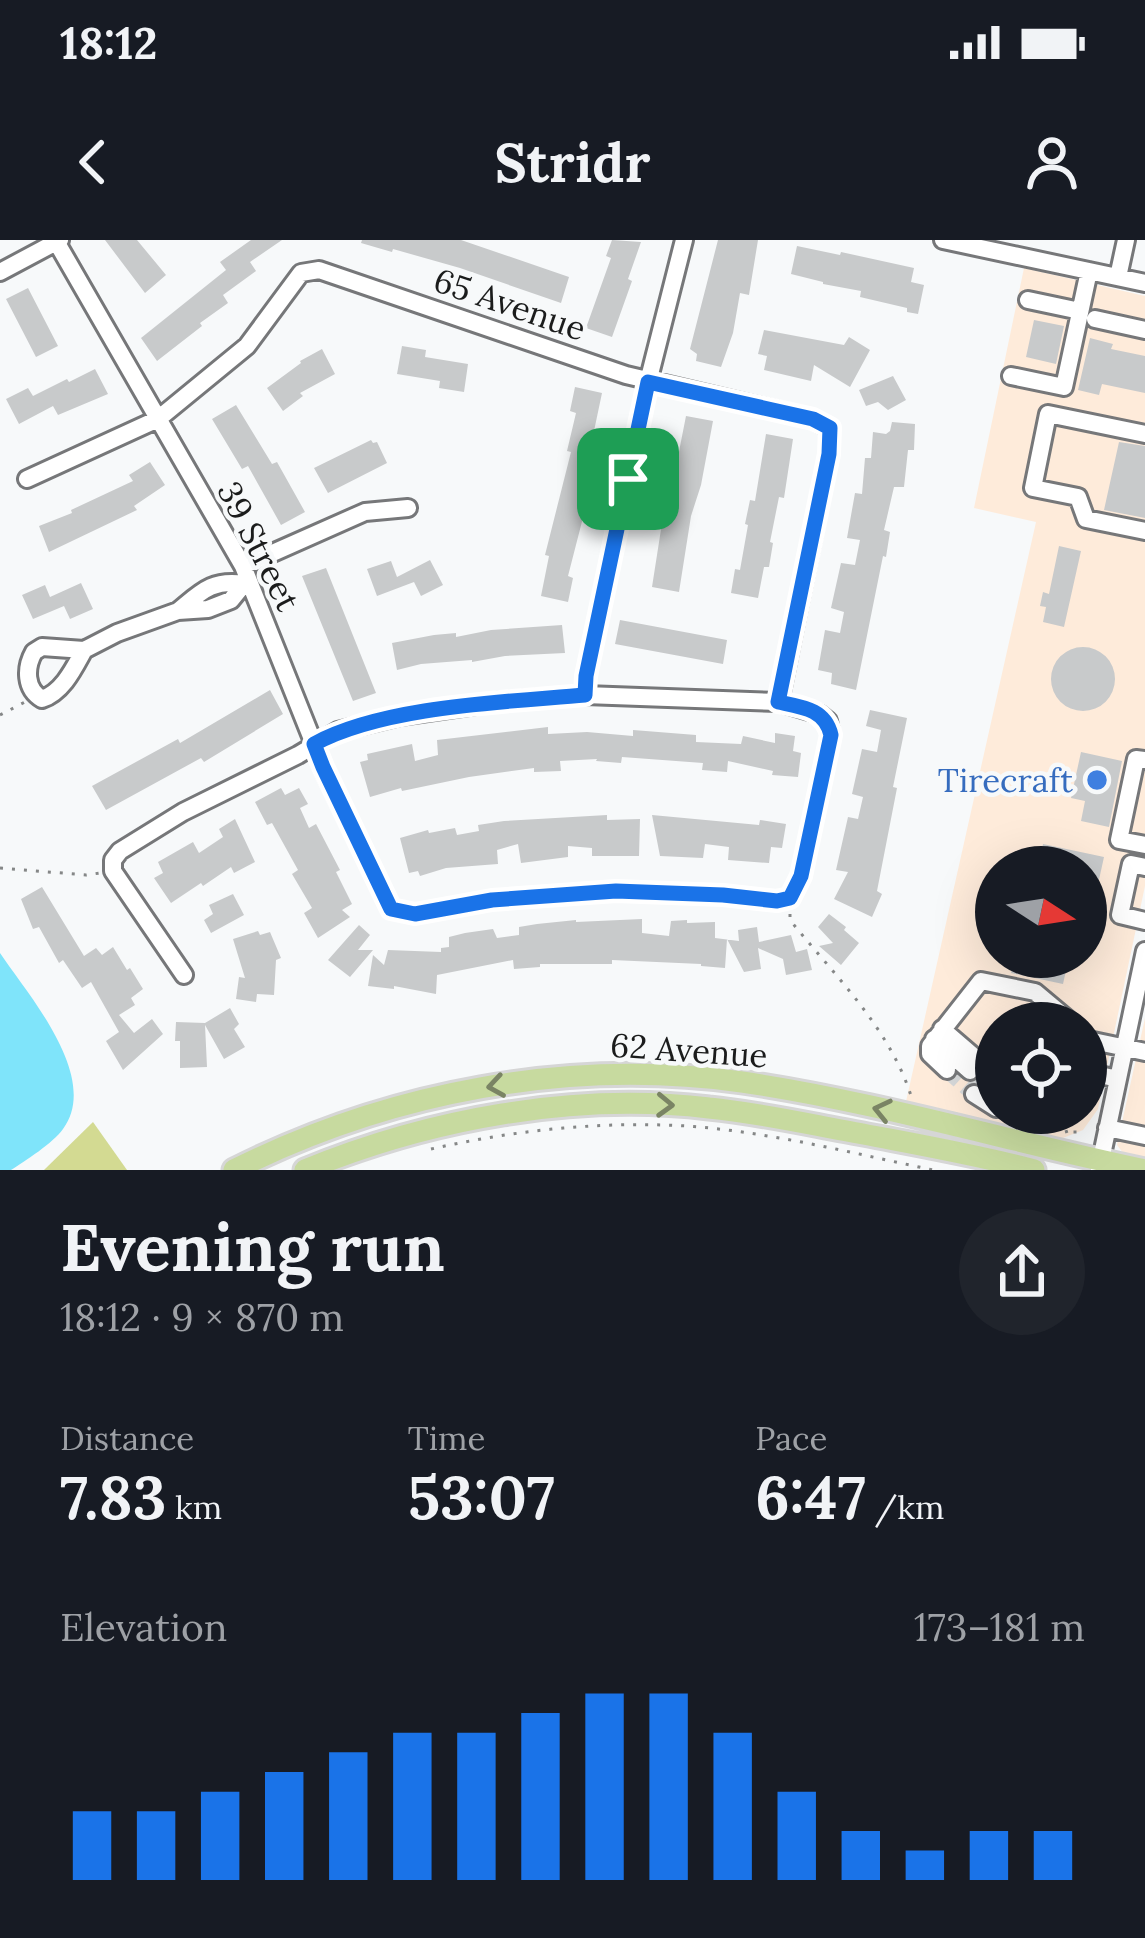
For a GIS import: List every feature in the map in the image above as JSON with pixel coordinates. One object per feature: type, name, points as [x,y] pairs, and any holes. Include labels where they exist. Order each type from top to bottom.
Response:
[{"type":"main road","name":"62 Avenue","points":[[234,1170],[334,1126],[435,1097],[551,1078],[635,1075],[790,1090],[1099,1165],[1145,1170]]},
{"type":"main road","name":"62 Avenue","points":[[304,1170],[382,1142],[464,1122],[553,1109],[631,1105],[706,1107],[776,1118],[1034,1170]]},
{"type":"street","points":[[585,695],[648,382],[684,240]]},
{"type":"street","points":[[943,240],[1145,283]]},
{"type":"street","points":[[1118,278],[1126,240]]},
{"type":"street","points":[[0,272],[58,241]]},
{"type":"street","name":"39 Street","points":[[58,241],[245,577],[314,744],[391,909],[415,914],[492,900],[616,891],[790,898],[801,876],[831,735],[828,722],[819,714],[778,702]]},
{"type":"street","name":"65 Avenue","points":[[27,478],[158,419],[247,346],[301,273],[319,270],[648,382],[813,419],[830,428],[829,454],[778,702]]},
{"type":"street","points":[[1011,376],[1064,387],[1088,315],[1089,271]]},
{"type":"street","points":[[1028,300],[1145,328]]},
{"type":"street","points":[[1145,434],[1048,414],[1033,488],[1078,497],[1086,519],[1145,531]]},
{"type":"street","points":[[84,650],[52,696],[36,696],[28,670],[34,652],[42,647],[84,650],[178,611],[208,609],[231,600],[245,577],[365,512],[407,508]]},
{"type":"street","points":[[184,975],[113,871],[113,860],[120,850],[183,812],[338,731],[400,716],[585,695],[778,702]]},
{"type":"street","points":[[1145,760],[1136,759],[1119,840],[1145,845]]},
{"type":"street","points":[[1145,867],[1131,864],[1120,915],[1145,921]]},
{"type":"street","points":[[1144,961],[1139,1006],[1124,1048],[1107,1128],[1145,1136]]},
{"type":"street","points":[[935,1041],[981,981],[1035,992],[1047,1002]]},
{"type":"street","points":[[935,1041],[975,1067]]},
{"type":"street","points":[[935,1041],[947,1070]]},
{"type":"street","points":[[1107,1043],[1145,1052]]},
{"type":"street","points":[[1107,1077],[1118,1079]]},
{"type":"street","points":[[1099,1165],[1106,1134]]},
{"type":"path","points":[[0,715],[36,696]]},
{"type":"path","points":[[0,868],[86,875]]},
{"type":"path","points":[[790,920],[881,1034],[897,1058],[913,1103]]},
{"type":"path","points":[[431,1149],[547,1128],[644,1124],[729,1131],[933,1170]]},
{"type":"path","points":[[884,1170],[886,1160]]},
{"type":"shaded area","points":[[1024,268],[1145,296],[1145,886],[1107,1066],[1107,1002],[975,1002],[975,1121],[905,1106],[1036,522],[974,508]]},
{"type":"shaded area","points":[[1145,1018],[1145,1161],[1127,1158],[1117,1145]]},
{"type":"green space","points":[[93,1122],[127,1170],[44,1170]]},
{"type":"water","points":[[0,953],[56,1037],[73,1085],[72,1108],[63,1129],[11,1170],[0,1170]]},
{"type":"building","points":[[105,240],[137,240],[166,275],[145,293]]},
{"type":"building","points":[[251,240],[282,240],[250,262],[256,271],[223,295],[228,303],[157,361],[141,338],[226,270],[220,262]]},
{"type":"building","points":[[362,240],[461,240],[569,277],[561,303]]},
{"type":"building","points":[[612,240],[641,242],[612,337],[586,328],[611,258],[606,256]]},
{"type":"building","points":[[718,240],[758,240],[749,295],[740,293],[721,367],[696,361],[697,354],[690,349]]},
{"type":"building","points":[[797,246],[914,268],[911,282],[924,285],[918,314],[860,297],[861,291],[791,274]]},
{"type":"building","points":[[28,288],[58,346],[36,357],[6,299]]},
{"type":"building","points":[[1034,320],[1064,326],[1056,364],[1026,357]]},
{"type":"building","points":[[764,330],[844,345],[849,337],[870,350],[850,387],[814,365],[811,381],[764,370],[767,356],[758,354]]},
{"type":"building","points":[[1090,338],[1113,344],[1111,349],[1145,356],[1145,393],[1102,384],[1099,395],[1078,390]]},
{"type":"building","points":[[402,346],[426,350],[425,357],[468,364],[464,392],[439,388],[440,381],[397,374]]},
{"type":"building","points":[[322,349],[335,374],[300,393],[303,396],[283,411],[267,388]]},
{"type":"building","points":[[95,369],[108,394],[58,415],[53,406],[19,424],[6,399],[28,388],[33,396]]},
{"type":"building","points":[[893,376],[906,400],[888,410],[878,402],[866,406],[859,390]]},
{"type":"building","points":[[575,387],[602,393],[594,431],[600,433],[596,467],[568,576],[573,578],[568,602],[541,596],[549,556],[545,555],[571,452],[567,451],[576,413],[570,411]]},
{"type":"building","points":[[236,405],[305,512],[281,525],[248,466],[242,469],[212,419]]},
{"type":"building","points":[[686,416],[713,421],[679,592],[652,587]]},
{"type":"building","points":[[892,422],[915,424],[914,450],[908,450],[904,487],[894,487],[884,530],[890,532],[886,557],[856,690],[831,684],[832,673],[818,670],[825,630],[840,633],[844,612],[831,608],[841,563],[855,565],[860,540],[847,538],[855,493],[862,494],[865,458],[871,458],[873,432],[886,434]]},
{"type":"building","points":[[766,434],[793,439],[784,498],[779,497],[770,542],[769,567],[764,567],[758,598],[731,593],[735,569],[740,570],[745,524],[750,500],[755,501]]},
{"type":"building","points":[[371,440],[377,442],[387,463],[328,493],[314,468]]},
{"type":"building","points":[[1119,442],[1145,446],[1145,518],[1104,510]]},
{"type":"building","points":[[150,462],[165,485],[134,506],[137,510],[49,552],[39,526],[133,481],[129,475]]},
{"type":"building","points":[[1059,546],[1081,551],[1064,627],[1043,622],[1046,607],[1040,606],[1043,592],[1049,594]]},
{"type":"building","points":[[430,560],[443,585],[421,596],[414,582],[377,596],[367,569],[391,561],[397,577]]},
{"type":"building","points":[[326,568],[376,693],[353,701],[302,576]]},
{"type":"building","points":[[81,583],[93,609],[70,619],[64,606],[33,619],[22,595],[45,585],[50,597]]},
{"type":"building","points":[[620,620],[727,640],[723,664],[615,644]]},
{"type":"building","points":[[562,625],[565,653],[397,670],[392,643]]},
{"type":"building","points":[[1083,647],[1106,656],[1115,679],[1106,702],[1083,711],[1060,702],[1051,679],[1060,656]]},
{"type":"building","points":[[270,690],[283,714],[204,762],[201,758],[106,810],[92,786],[178,739],[180,743]]},
{"type":"building","points":[[870,710],[907,718],[877,891],[882,894],[872,917],[834,899],[848,872],[836,870],[848,817],[858,819],[863,797],[852,794],[862,749],[877,752],[881,730],[866,726]]},
{"type":"building","points":[[548,727],[548,734],[633,736],[633,730],[696,735],[696,742],[741,744],[743,736],[775,743],[775,733],[795,736],[793,751],[801,753],[798,777],[772,775],[773,771],[728,761],[727,772],[702,770],[703,763],[622,757],[621,763],[560,761],[561,771],[534,772],[534,768],[370,797],[360,762],[368,760],[367,754],[412,744],[415,761],[438,755],[437,740]]},
{"type":"building","name":"Tirecraft","points":[[1081,752],[1122,761],[1109,827],[1081,821],[1085,801],[1071,798]]},
{"type":"building","points":[[281,788],[285,795],[299,788],[308,804],[300,808],[309,828],[316,824],[352,904],[342,910],[350,917],[318,938],[304,913],[312,908],[292,874],[298,870],[255,802]]},
{"type":"building","points":[[607,815],[607,820],[640,819],[639,856],[592,856],[592,848],[568,846],[568,857],[521,863],[518,844],[497,850],[498,864],[446,868],[420,876],[418,871],[409,873],[400,838],[455,828],[457,835],[504,821]]},
{"type":"building","points":[[652,815],[786,824],[782,848],[771,847],[769,863],[728,860],[729,847],[705,844],[703,858],[660,856]]},
{"type":"building","points":[[235,819],[255,862],[234,873],[231,867],[171,903],[154,878],[163,873],[158,862],[193,842],[199,853],[223,837],[219,829]]},
{"type":"building","points":[[42,887],[84,956],[96,948],[102,955],[113,947],[143,989],[131,998],[135,1005],[119,1015],[134,1033],[152,1019],[163,1034],[123,1070],[106,1041],[119,1032],[91,982],[82,988],[63,960],[59,963],[39,927],[33,929],[21,899]]},
{"type":"building","points":[[233,894],[244,915],[211,933],[204,920],[213,914],[209,905]]},
{"type":"building","points":[[829,914],[859,943],[841,965],[819,946],[833,943],[818,927]]},
{"type":"building","points":[[642,919],[642,933],[669,936],[671,921],[715,922],[715,938],[727,939],[725,968],[612,960],[612,964],[540,964],[514,969],[513,960],[437,975],[436,994],[368,986],[373,955],[384,965],[388,950],[441,952],[449,947],[449,937],[465,933],[493,929],[497,938],[519,935],[519,927],[537,924]]},
{"type":"building","points":[[359,925],[370,935],[358,950],[373,950],[350,977],[328,960]]},
{"type":"building","points":[[757,927],[759,942],[791,935],[796,952],[807,949],[812,970],[786,975],[783,959],[758,948],[761,969],[744,972],[727,940],[739,941],[738,930]]},
{"type":"building","points":[[258,931],[260,935],[270,932],[281,958],[276,960],[274,995],[257,994],[256,1002],[236,999],[239,977],[245,978],[233,939]]},
{"type":"building","points":[[230,1008],[239,1024],[234,1029],[245,1047],[224,1059],[205,1025],[207,1067],[180,1068],[176,1022],[205,1023]]},
{"type":"tunnel","points":[[947,1070],[974,1094]]},
{"type":"tunnel","points":[[970,1071],[975,1075]]},
{"type":"place","name":"Tirecraft","points":[[1097,780]]},
{"type":"route","points":[[648,382],[813,419],[830,428],[829,454],[778,702],[819,714],[828,722],[831,735],[801,876],[790,898],[616,891],[492,900],[415,914],[391,909],[314,744],[338,731],[400,716],[585,695],[628,479],[648,382]]}]
